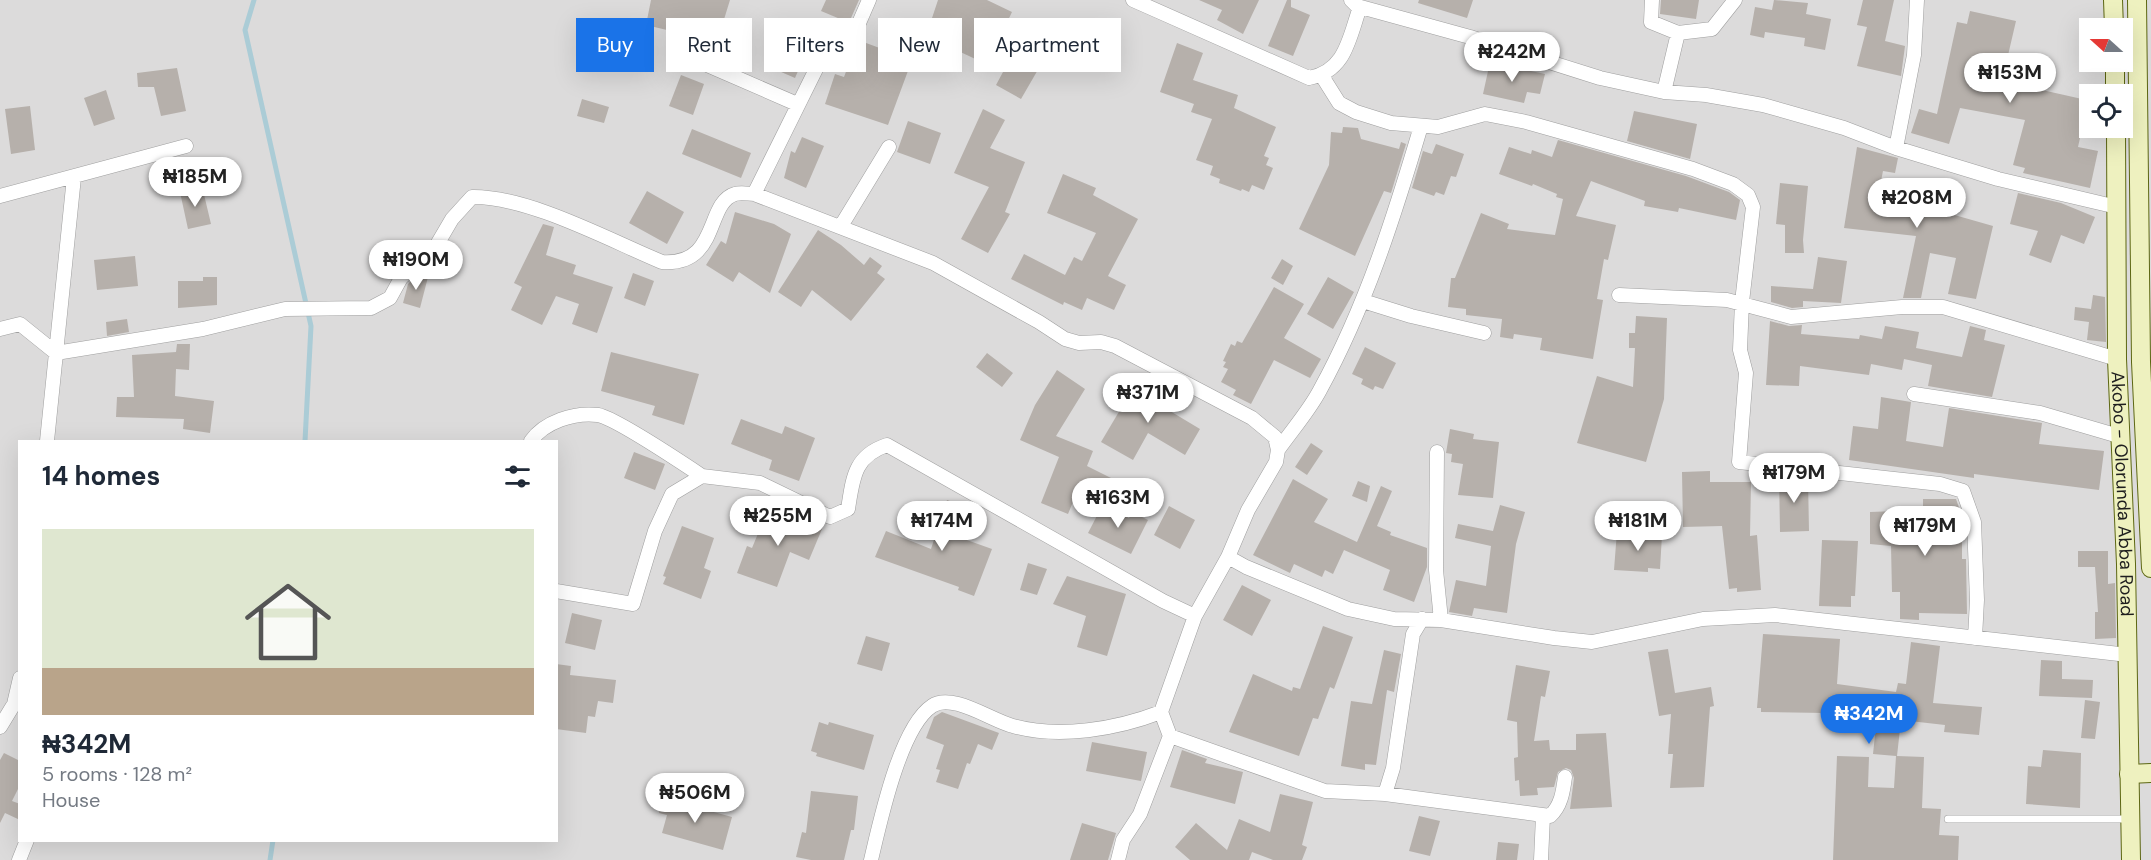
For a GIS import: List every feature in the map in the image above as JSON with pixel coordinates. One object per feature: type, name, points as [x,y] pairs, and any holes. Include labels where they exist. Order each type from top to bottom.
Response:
[{"type":"main road","points":[[2113,0],[2114,18]]},
{"type":"main road","name":"Akobo - Olorunda Abba Road","points":[[2138,0],[2146,297],[2141,362],[2151,565]]},
{"type":"main road","name":"Akobo - Olorunda Abba Road","points":[[2116,138],[2117,359],[2122,437],[2131,860]]},
{"type":"main road","points":[[2129,774],[2151,773]]},
{"type":"street","points":[[754,194],[829,43],[860,23],[869,0]]},
{"type":"street","points":[[1133,0],[1309,78],[1322,76],[1338,63],[1356,4],[1600,78],[1664,92],[1706,95],[1763,105],[1844,128],[1896,148],[1998,179],[2117,207]]},
{"type":"street","points":[[1652,0],[1651,22],[1678,33],[1712,29],[1735,0]]},
{"type":"street","points":[[1896,148],[1914,55],[1917,0]]},
{"type":"street","points":[[1664,92],[1678,33]]},
{"type":"street","points":[[723,72],[797,104]]},
{"type":"street","points":[[1322,76],[1339,103],[1356,112],[1391,123],[1438,127],[1485,114],[1527,122],[1693,169],[1732,184],[1748,195],[1753,207],[1742,302],[1740,350],[1746,373],[1738,462],[1940,484],[1963,491],[1974,522],[1977,600],[1975,638]]},
{"type":"street","points":[[1278,450],[1319,392],[1363,301],[1389,233],[1421,126]]},
{"type":"street","points":[[0,196],[186,146]]},
{"type":"street","points":[[841,226],[889,147]]},
{"type":"street","points":[[47,440],[74,177]]},
{"type":"street","points":[[0,329],[20,324],[56,354],[203,328],[285,309],[371,308],[390,298],[401,278],[413,267],[425,265],[452,219],[472,197],[491,196],[541,212],[662,262],[677,263],[697,253],[726,199],[736,193],[754,194],[841,226],[959,276],[1065,339],[1079,343],[1101,342],[1115,346],[1259,422],[1275,438],[1278,450],[1276,462],[1248,510],[1228,556],[1195,616],[1161,712],[1170,736],[1140,814],[1123,840],[1118,860]]},
{"type":"street","points":[[1619,295],[1742,302],[1763,311],[1791,317],[1902,307],[1943,307],[2117,359]]},
{"type":"street","points":[[1363,301],[1411,316],[1484,333]]},
{"type":"street","points":[[1914,394],[2040,413],[2122,437]]},
{"type":"street","points":[[532,440],[544,426],[574,417],[599,415],[702,477],[760,483],[830,517],[848,509],[853,474],[870,451],[887,445],[1163,602],[1195,616]]},
{"type":"street","points":[[1437,452],[1436,570],[1441,620]]},
{"type":"street","points":[[558,591],[633,604],[655,531],[672,494],[702,477]]},
{"type":"street","points":[[1228,556],[1246,567],[1348,609],[1394,619],[1441,620],[1592,642],[1703,619],[1775,615],[2128,655]]},
{"type":"street","points":[[1385,794],[1393,768],[1413,634],[1422,619]]},
{"type":"street","points":[[0,727],[14,704],[18,687]]},
{"type":"street","points":[[871,860],[895,771],[916,721],[933,704],[952,702],[1011,726],[1028,730],[1080,731],[1136,722],[1161,712]]},
{"type":"street","points":[[1170,736],[1325,791],[1385,794],[1543,816],[1550,816],[1557,810],[1563,794],[1564,777]]},
{"type":"street","points":[[1541,860],[1543,816]]},
{"type":"street","points":[[19,860],[26,842]]},
{"type":"lane","points":[[1948,819],[2130,819]]},
{"type":"shaded area","points":[[0,0],[2151,0],[2151,860],[0,860]]},
{"type":"building","points":[[651,0],[730,0],[724,18],[666,18],[666,30],[654,27],[654,18],[647,18]]},
{"type":"building","points":[[826,0],[859,0],[851,18],[838,18],[821,11]]},
{"type":"building","points":[[938,0],[987,0],[1012,12],[1009,18],[974,18],[974,58],[962,53],[962,18],[932,18]]},
{"type":"building","points":[[1199,0],[1259,0],[1243,34],[1217,20],[1222,10]]},
{"type":"building","points":[[1287,0],[1291,0],[1291,7],[1310,15],[1293,56],[1268,46]]},
{"type":"building","points":[[1419,0],[1473,0],[1467,18],[1418,3]]},
{"type":"building","points":[[1661,0],[1699,0],[1696,19],[1660,14]]},
{"type":"building","points":[[1774,0],[1808,3],[1806,14],[1831,19],[1825,50],[1804,46],[1805,38],[1765,32],[1764,38],[1750,35],[1755,7],[1772,10]]},
{"type":"building","points":[[1863,0],[1894,0],[1885,41],[1905,46],[1901,76],[1857,66],[1867,27],[1857,25]]},
{"type":"building","points":[[1970,11],[2016,21],[2002,81],[2079,98],[2078,147],[2098,151],[2090,188],[2023,173],[2025,168],[2013,165],[2025,120],[1960,108],[1949,144],[1911,133],[1919,109],[1937,114],[1957,22],[1967,24]]},
{"type":"building","points":[[866,43],[878,47],[878,72],[908,72],[888,125],[825,104],[835,74],[844,77],[846,72],[866,72]]},
{"type":"building","points":[[1177,43],[1203,53],[1193,80],[1238,95],[1234,108],[1276,127],[1264,156],[1269,158],[1266,165],[1273,168],[1264,190],[1252,185],[1249,192],[1242,189],[1241,191],[1219,183],[1220,179],[1210,175],[1213,166],[1196,160],[1212,119],[1191,112],[1194,104],[1160,92]]},
{"type":"building","points":[[1490,62],[1545,74],[1540,94],[1527,92],[1524,103],[1483,94]]},
{"type":"building","points":[[177,68],[186,111],[161,116],[154,87],[138,87],[137,73]]},
{"type":"building","points":[[781,72],[798,72],[795,78]]},
{"type":"building","points":[[1003,72],[1037,72],[1021,99],[996,85]]},
{"type":"building","points":[[681,75],[704,84],[693,115],[669,106]]},
{"type":"building","points":[[106,90],[115,119],[94,126],[84,98]]},
{"type":"building","points":[[582,99],[609,107],[604,123],[577,116]]},
{"type":"building","points":[[30,106],[35,150],[11,154],[5,109]]},
{"type":"building","points":[[983,109],[1005,120],[990,148],[1025,162],[1005,212],[1010,214],[988,253],[961,239],[989,187],[954,173]]},
{"type":"building","points":[[1634,111],[1697,124],[1690,159],[1627,141]]},
{"type":"building","points":[[908,121],[941,133],[930,164],[897,152]]},
{"type":"building","points":[[1343,127],[1358,128],[1361,139],[1399,149],[1401,142],[1406,144],[1391,193],[1384,191],[1355,256],[1299,229],[1329,165],[1331,132],[1342,133]]},
{"type":"building","points":[[692,129],[751,153],[741,178],[682,154]]},
{"type":"building","points":[[802,137],[824,146],[806,188],[784,178],[791,151],[795,153]]},
{"type":"building","points":[[1558,140],[1686,176],[1729,192],[1740,200],[1736,220],[1679,208],[1678,212],[1644,206],[1645,201],[1591,181],[1576,216],[1616,225],[1608,260],[1604,259],[1597,299],[1603,300],[1593,359],[1540,350],[1542,338],[1514,334],[1513,339],[1500,337],[1502,319],[1466,315],[1466,309],[1448,307],[1451,278],[1455,278],[1481,213],[1509,224],[1507,229],[1555,235],[1563,199],[1533,184],[1532,186],[1499,174],[1509,147],[1531,154],[1532,150],[1552,157]]},
{"type":"building","points":[[1436,144],[1464,154],[1456,177],[1451,176],[1444,195],[1436,192],[1434,196],[1412,188],[1423,151],[1432,154]]},
{"type":"building","points":[[1857,147],[1898,158],[1895,173],[1883,171],[1877,201],[1908,204],[1908,209],[1950,217],[1951,214],[1993,226],[1976,299],[1948,294],[1956,258],[1930,253],[1921,298],[1903,298],[1916,236],[1844,228]]},
{"type":"building","points":[[1063,174],[1096,188],[1093,195],[1138,219],[1108,276],[1126,285],[1114,310],[1087,298],[1082,310],[1064,302],[1063,305],[1011,279],[1024,254],[1065,275],[1074,257],[1082,261],[1096,233],[1047,213]]},
{"type":"building","points":[[1780,183],[1808,186],[1804,253],[1785,253],[1785,225],[1776,224]]},
{"type":"building","points":[[202,186],[211,224],[188,229],[180,192]]},
{"type":"building","points":[[647,191],[684,212],[667,244],[629,223]]},
{"type":"building","points":[[2018,193],[2061,203],[2095,217],[2084,244],[2061,235],[2051,263],[2029,255],[2038,231],[2010,224]]},
{"type":"building","points":[[735,212],[774,224],[791,234],[770,293],[739,272],[733,282],[706,265],[721,241],[726,244]]},
{"type":"building","points":[[543,224],[554,227],[546,255],[576,265],[573,274],[613,287],[597,333],[572,324],[579,304],[556,296],[542,325],[511,310],[522,287],[514,283]]},
{"type":"building","points":[[818,230],[841,245],[864,265],[870,257],[882,266],[877,273],[885,279],[851,321],[812,290],[801,307],[778,292]]},
{"type":"building","points":[[135,256],[138,286],[97,290],[94,260]]},
{"type":"building","points":[[1818,257],[1847,261],[1841,303],[1803,301],[1803,307],[1792,308],[1771,302],[1771,286],[1813,289]]},
{"type":"building","points":[[1282,259],[1293,266],[1283,285],[1271,278]]},
{"type":"building","points":[[633,273],[654,281],[645,306],[624,298]]},
{"type":"building","points":[[417,275],[428,277],[420,308],[403,303],[408,284]]},
{"type":"building","points":[[203,277],[217,277],[217,305],[178,308],[178,281],[203,281]]},
{"type":"building","points":[[1328,277],[1354,292],[1333,329],[1307,314]]},
{"type":"building","points":[[1274,287],[1304,304],[1284,338],[1321,359],[1310,378],[1274,360],[1251,404],[1233,395],[1236,390],[1221,382],[1228,369],[1223,367],[1226,362],[1223,361],[1231,344],[1235,346],[1237,341],[1242,343]]},
{"type":"building","points":[[2093,295],[2105,297],[2106,342],[2087,340],[2089,322],[2074,320],[2075,307],[2091,309]]},
{"type":"building","points":[[1636,316],[1667,318],[1664,399],[1646,462],[1577,443],[1597,376],[1633,387],[1635,348],[1629,348],[1629,333],[1635,333]]},
{"type":"building","points":[[127,319],[129,332],[107,336],[106,322]]},
{"type":"building","points":[[1770,321],[1789,326],[1802,325],[1801,334],[1859,339],[1860,335],[1882,339],[1885,326],[1919,332],[1916,348],[1962,357],[1970,326],[1986,330],[1984,340],[2005,345],[1992,397],[1928,386],[1932,365],[1904,359],[1902,370],[1871,364],[1869,375],[1800,366],[1799,386],[1766,385]]},
{"type":"building","points":[[177,344],[190,344],[189,370],[176,369],[175,396],[214,401],[210,433],[183,429],[184,419],[116,417],[117,397],[134,397],[132,355],[176,352]]},
{"type":"building","points":[[1365,347],[1396,363],[1383,389],[1375,386],[1373,390],[1361,384],[1363,379],[1352,374]]},
{"type":"building","points":[[611,352],[699,374],[684,425],[652,415],[655,406],[601,391]]},
{"type":"building","points":[[987,353],[1013,373],[1002,387],[976,367]]},
{"type":"building","points":[[1057,370],[1085,389],[1056,436],[1093,451],[1087,466],[1111,478],[1096,508],[1075,497],[1068,514],[1041,503],[1059,457],[1020,440],[1035,405]]},
{"type":"building","points":[[1139,378],[1162,390],[1155,402],[1200,429],[1185,455],[1148,433],[1133,460],[1101,442]]},
{"type":"building","points":[[1881,397],[1911,402],[1906,441],[1943,447],[1949,408],[2042,423],[2039,444],[2104,451],[2099,490],[1974,474],[1974,478],[1849,460],[1853,426],[1878,429]]},
{"type":"building","points":[[741,419],[782,434],[785,426],[815,438],[799,481],[769,470],[772,460],[731,444]]},
{"type":"building","points":[[1450,429],[1474,434],[1473,439],[1499,442],[1493,498],[1458,495],[1463,464],[1451,462],[1452,454],[1446,453]]},
{"type":"building","points":[[1311,443],[1323,451],[1307,475],[1295,467]]},
{"type":"building","points":[[634,452],[665,464],[655,490],[624,478]]},
{"type":"building","points":[[1710,471],[1710,482],[1751,482],[1750,536],[1757,535],[1761,590],[1737,592],[1737,588],[1729,589],[1722,526],[1683,527],[1682,472]]},
{"type":"building","points":[[1779,475],[1808,479],[1809,531],[1780,532]]},
{"type":"building","points":[[1293,479],[1328,499],[1314,522],[1357,542],[1381,486],[1392,491],[1377,526],[1391,532],[1390,535],[1427,548],[1427,567],[1414,602],[1383,590],[1390,570],[1344,550],[1333,574],[1325,570],[1322,577],[1294,564],[1290,573],[1253,555]]},
{"type":"building","points":[[1358,481],[1370,486],[1367,502],[1352,496]]},
{"type":"building","points":[[1923,499],[1956,499],[1962,516],[1962,559],[1966,559],[1967,614],[1919,613],[1919,620],[1900,619],[1900,592],[1892,592],[1891,546],[1870,544],[1870,512],[1923,510]]},
{"type":"building","points":[[947,500],[974,509],[964,539],[992,549],[974,596],[958,590],[959,587],[875,557],[886,531],[931,549]]},
{"type":"building","points":[[1103,504],[1129,518],[1132,512],[1148,520],[1131,554],[1088,533]]},
{"type":"building","points":[[1500,505],[1525,512],[1516,544],[1507,613],[1474,608],[1472,616],[1449,612],[1456,580],[1486,586],[1491,546],[1455,538],[1458,524],[1493,531]]},
{"type":"building","points":[[1169,506],[1195,520],[1180,549],[1154,535]]},
{"type":"building","points":[[769,507],[822,529],[809,560],[790,552],[777,587],[737,573],[747,546],[752,548]]},
{"type":"building","points":[[682,526],[714,538],[704,568],[711,571],[701,599],[663,584],[666,577],[663,576]]},
{"type":"building","points":[[1617,531],[1662,535],[1660,569],[1648,568],[1648,572],[1614,570]]},
{"type":"building","points":[[1822,540],[1858,541],[1855,596],[1851,596],[1851,607],[1819,606]]},
{"type":"building","points":[[2078,551],[2108,551],[2108,584],[2115,583],[2116,638],[2095,639],[2095,612],[2098,612],[2095,567],[2078,567]]},
{"type":"building","points":[[1028,563],[1047,569],[1037,595],[1020,590]]},
{"type":"building","points":[[1067,576],[1126,594],[1107,656],[1077,647],[1086,616],[1053,604]]},
{"type":"building","points":[[1242,585],[1271,600],[1252,636],[1223,620]]},
{"type":"building","points":[[572,613],[602,620],[595,650],[565,643]]},
{"type":"building","points":[[1323,626],[1353,637],[1334,689],[1330,687],[1318,719],[1313,718],[1299,756],[1229,732],[1253,674],[1292,691],[1293,687],[1300,689]]},
{"type":"building","points":[[1763,634],[1840,639],[1837,684],[1896,692],[1898,683],[1906,684],[1911,642],[1940,646],[1933,703],[1982,707],[1979,735],[1944,732],[1945,725],[1901,720],[1897,756],[1924,757],[1922,808],[1941,809],[1939,835],[1959,836],[1958,860],[1833,860],[1837,756],[1869,757],[1868,787],[1894,788],[1896,756],[1873,754],[1877,717],[1825,711],[1825,713],[1761,712],[1761,708],[1757,708]]},
{"type":"building","points":[[866,636],[890,643],[882,671],[857,664]]},
{"type":"building","points":[[1668,649],[1675,693],[1711,687],[1714,706],[1710,707],[1704,787],[1670,788],[1673,754],[1668,754],[1671,714],[1659,716],[1648,652]]},
{"type":"building","points":[[1384,650],[1401,654],[1394,692],[1387,690],[1376,765],[1365,764],[1365,770],[1341,766],[1351,701],[1372,704]]},
{"type":"building","points":[[2041,660],[2062,661],[2062,679],[2093,680],[2092,698],[2039,696]]},
{"type":"building","points":[[558,664],[571,666],[570,675],[616,680],[613,703],[598,701],[595,717],[588,716],[586,733],[558,729]]},
{"type":"building","points":[[1516,665],[1550,671],[1545,697],[1541,696],[1534,741],[1549,740],[1550,750],[1576,750],[1576,734],[1606,733],[1612,807],[1570,809],[1574,778],[1571,770],[1566,768],[1558,772],[1554,787],[1537,788],[1538,795],[1520,796],[1519,780],[1515,781],[1514,758],[1518,757],[1517,722],[1507,720]]},
{"type":"building","points":[[2085,700],[2100,702],[2095,739],[2081,738]]},
{"type":"building","points":[[942,712],[999,733],[992,750],[978,744],[970,764],[967,763],[958,789],[936,782],[940,770],[936,769],[944,745],[926,738],[934,717]]},
{"type":"building","points":[[819,722],[828,725],[829,722],[874,735],[864,770],[816,756],[817,753],[811,751]]},
{"type":"building","points":[[1092,742],[1147,752],[1141,781],[1086,771]]},
{"type":"building","points":[[1182,750],[1207,759],[1205,763],[1243,772],[1235,804],[1170,787]]},
{"type":"building","points":[[2043,750],[2081,753],[2080,808],[2026,804],[2028,766],[2041,767]]},
{"type":"building","points":[[4,753],[18,760],[18,789],[12,801],[18,803],[18,819],[5,813],[0,823],[0,760]]},
{"type":"building","points":[[811,791],[858,796],[854,830],[851,830],[844,860],[811,860],[796,857],[802,832],[806,833]]},
{"type":"building","points":[[1280,794],[1313,802],[1302,845],[1307,847],[1302,860],[1273,860],[1252,852],[1249,860],[1190,860],[1175,847],[1196,823],[1227,850],[1239,819],[1270,832]]},
{"type":"building","points":[[663,798],[732,817],[723,850],[662,833],[667,815],[659,813]]},
{"type":"building","points":[[1419,816],[1440,821],[1430,856],[1409,851]]},
{"type":"building","points":[[1082,823],[1116,833],[1108,860],[1070,860]]},
{"type":"building","points":[[1498,842],[1519,844],[1517,860],[1496,860]]},
{"type":"waterway","points":[[254,0],[245,30],[311,326],[305,440]]},
{"type":"waterway","points":[[270,860],[273,842]]}]
